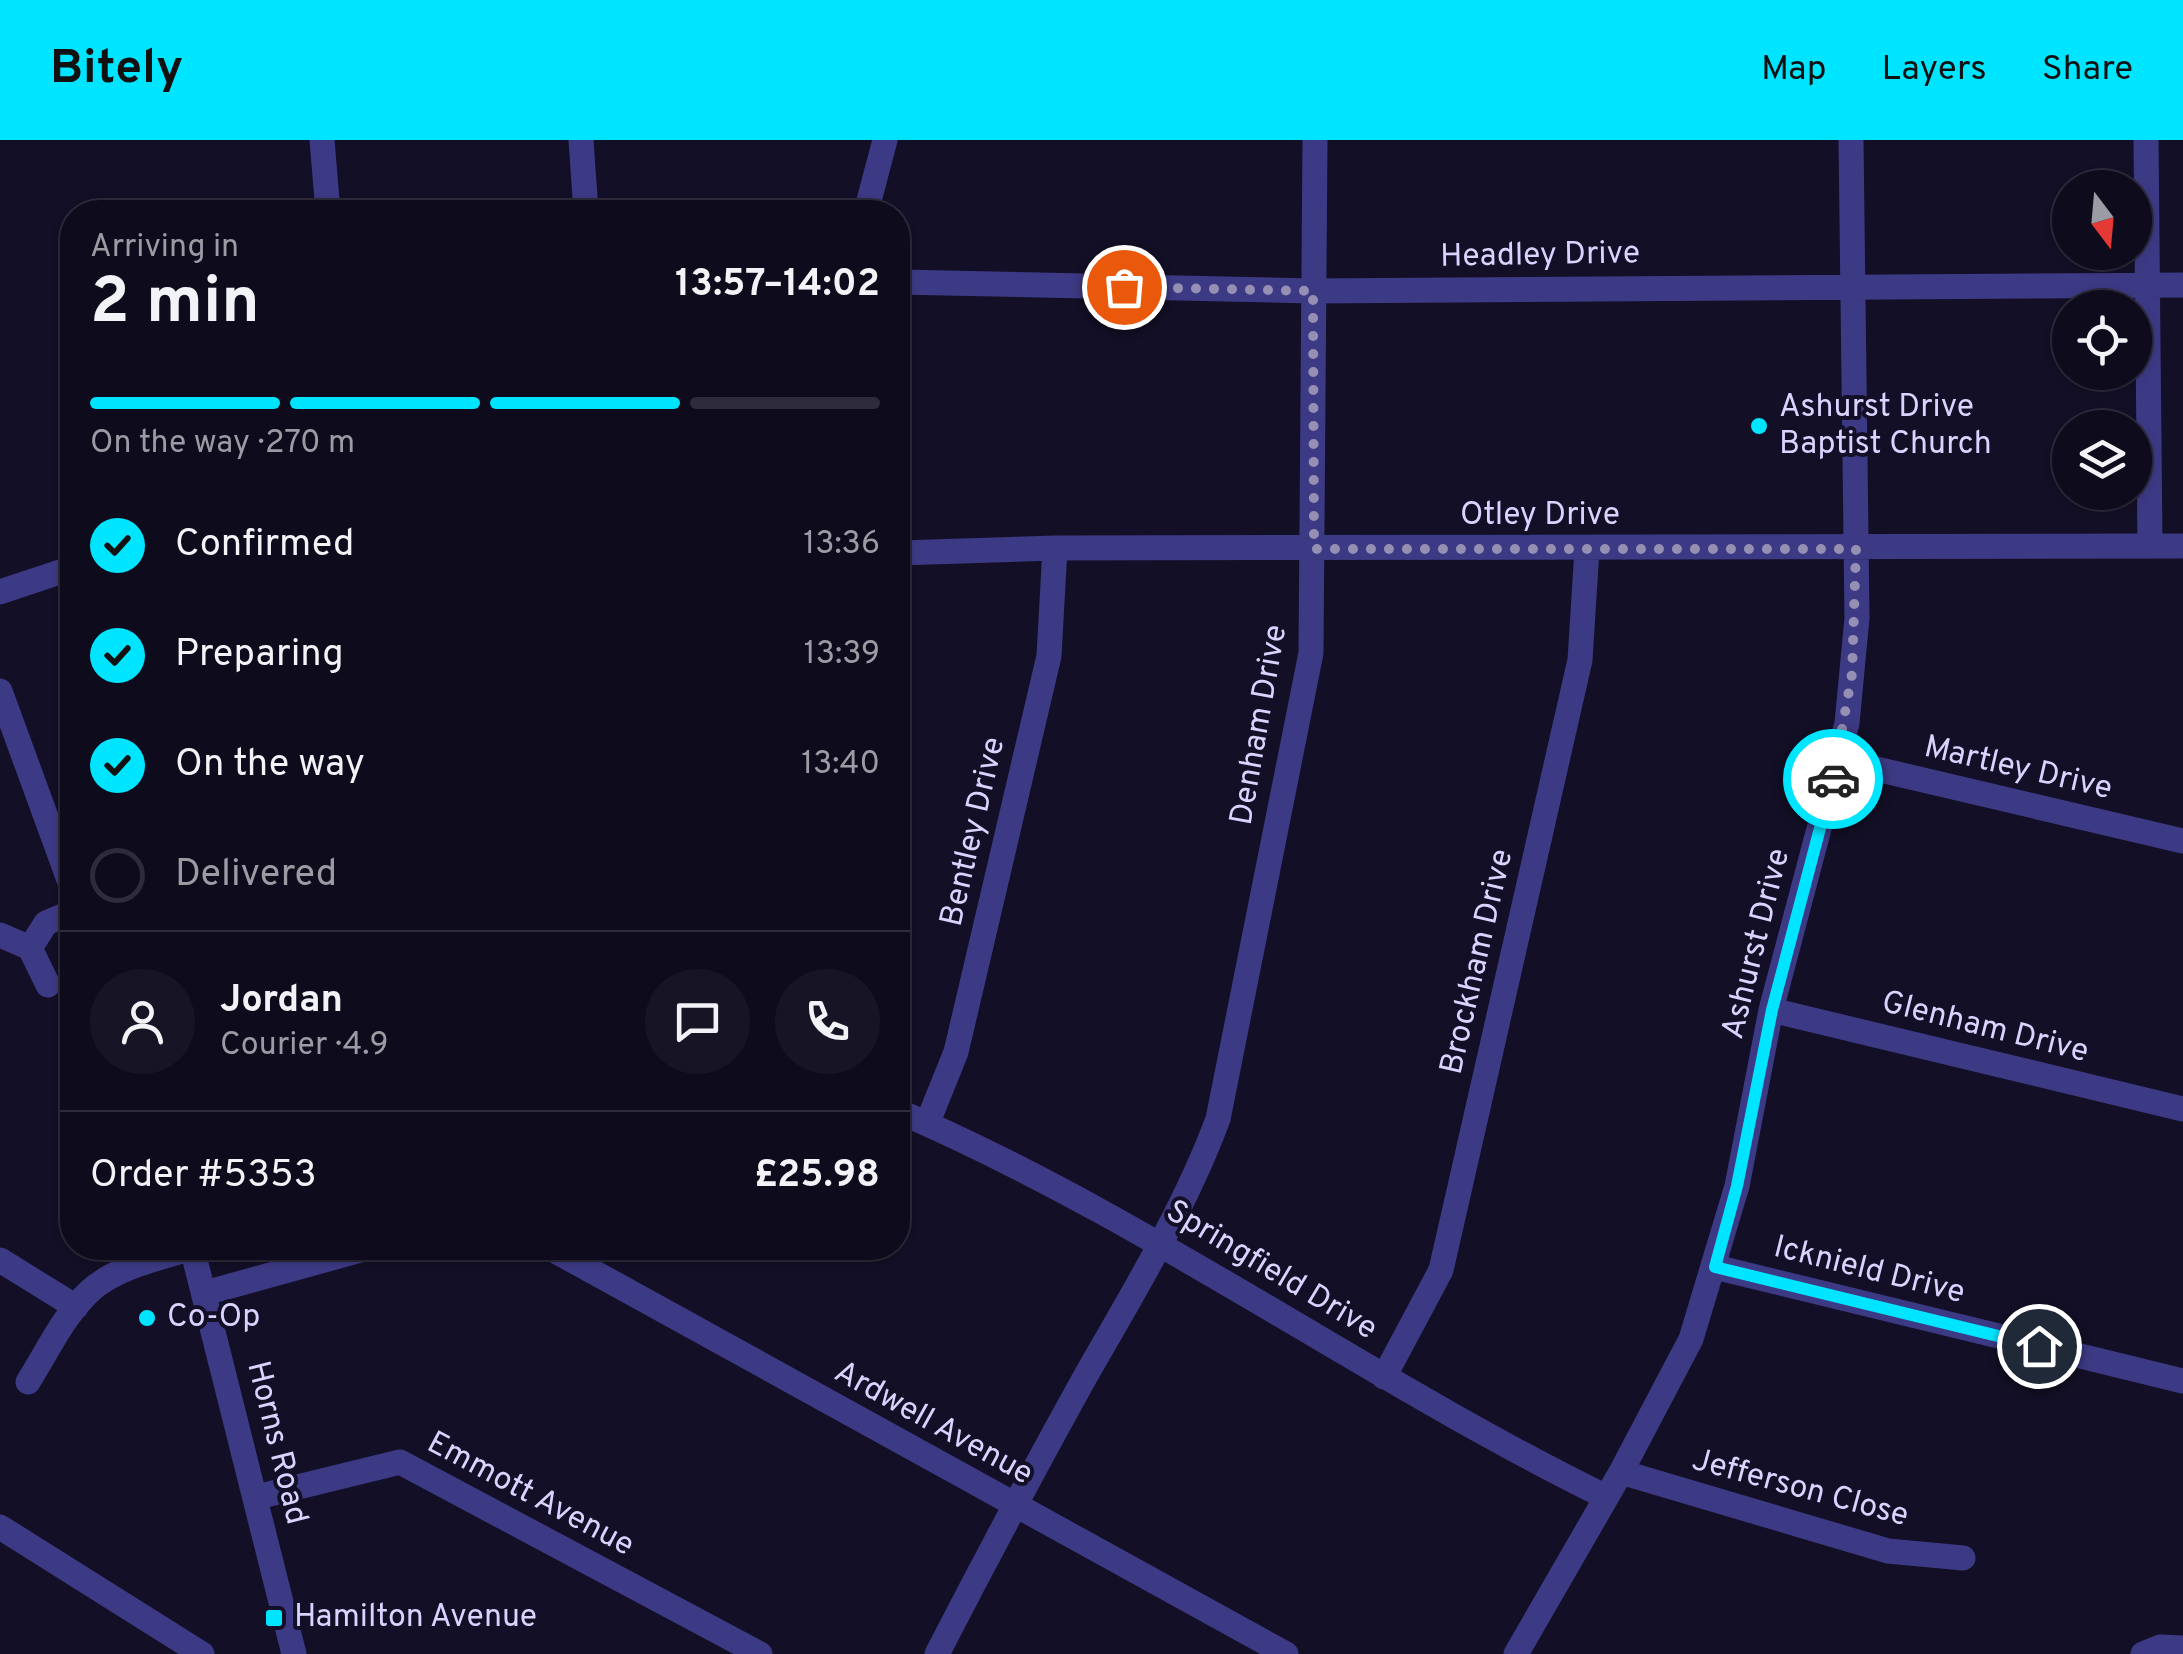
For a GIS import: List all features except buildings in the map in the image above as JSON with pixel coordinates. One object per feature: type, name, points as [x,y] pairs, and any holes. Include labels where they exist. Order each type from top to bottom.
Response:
[{"type":"street","points":[[322,140],[327,200]]},
{"type":"street","points":[[581,140],[585,200]]},
{"type":"street","points":[[869,200],[885,140]]},
{"type":"street","name":"Denham Drive","points":[[937,1654],[1012,1506],[1162,1242],[1198,1172],[1218,1119],[1311,653],[1315,140]]},
{"type":"street","name":"Ashurst Drive","points":[[1516,1654],[1622,1472],[1690,1339],[1737,1186],[1772,1010],[1838,760],[1856,637],[1851,140]]},
{"type":"street","points":[[2146,140],[2150,546]]},
{"type":"street","name":"Headley Drive","points":[[910,282],[1313,291],[2183,285]]},
{"type":"street","name":"Otley Drive","points":[[910,553],[1055,548],[2183,546]]},
{"type":"street","name":"Bentley Drive","points":[[926,1124],[956,1052],[1049,656],[1055,548]]},
{"type":"street","name":"Brockham Drive","points":[[1384,1377],[1441,1270],[1580,660],[1586,549]]},
{"type":"street","points":[[0,592],[60,572]]},
{"type":"street","points":[[0,691],[60,855]]},
{"type":"street","name":"Martley Drive","points":[[1838,760],[2183,841]]},
{"type":"street","points":[[30,948],[46,923],[60,917]]},
{"type":"street","points":[[0,935],[30,948],[48,984]]},
{"type":"street","name":"Glenham Drive","points":[[1772,1010],[2183,1109]]},
{"type":"street","name":"Springfield Drive","points":[[910,1117],[1162,1242],[1384,1377],[1606,1497]]},
{"type":"street","points":[[0,1260],[76,1307]]},
{"type":"street","points":[[28,1382],[76,1307],[93,1288],[151,1260]]},
{"type":"street","name":"Horns Road","points":[[196,1260],[294,1654]]},
{"type":"street","points":[[205,1292],[324,1260]]},
{"type":"street","name":"Ardwell Avenue","points":[[571,1260],[1286,1654]]},
{"type":"street","name":"Icknield Drive","points":[[1715,1267],[2183,1381]]},
{"type":"street","name":"Emmott Avenue","points":[[257,1497],[400,1462],[760,1654]]},
{"type":"street","name":"Jefferson Close","points":[[1622,1472],[1888,1551],[1962,1558]]},
{"type":"street","points":[[0,1526],[202,1654]]},
{"type":"street","points":[[2143,1654],[2160,1647],[2183,1648]]},
{"type":"way so far","points":[[1124,287],[1313,291],[1314,549],[1856,549],[1857,618],[1852,674],[1847,723],[1833,779]]},
{"type":"place","name":"Ashurst Drive Baptist Church","points":[[1759,426]]},
{"type":"place","name":"Co-Op","points":[[147,1318]]},
{"type":"place","name":"Hamilton Avenue","points":[[274,1618]]},
{"type":"route","points":[[1833,779],[1772,1010],[1737,1186],[1715,1267],[2039,1346]]}]
